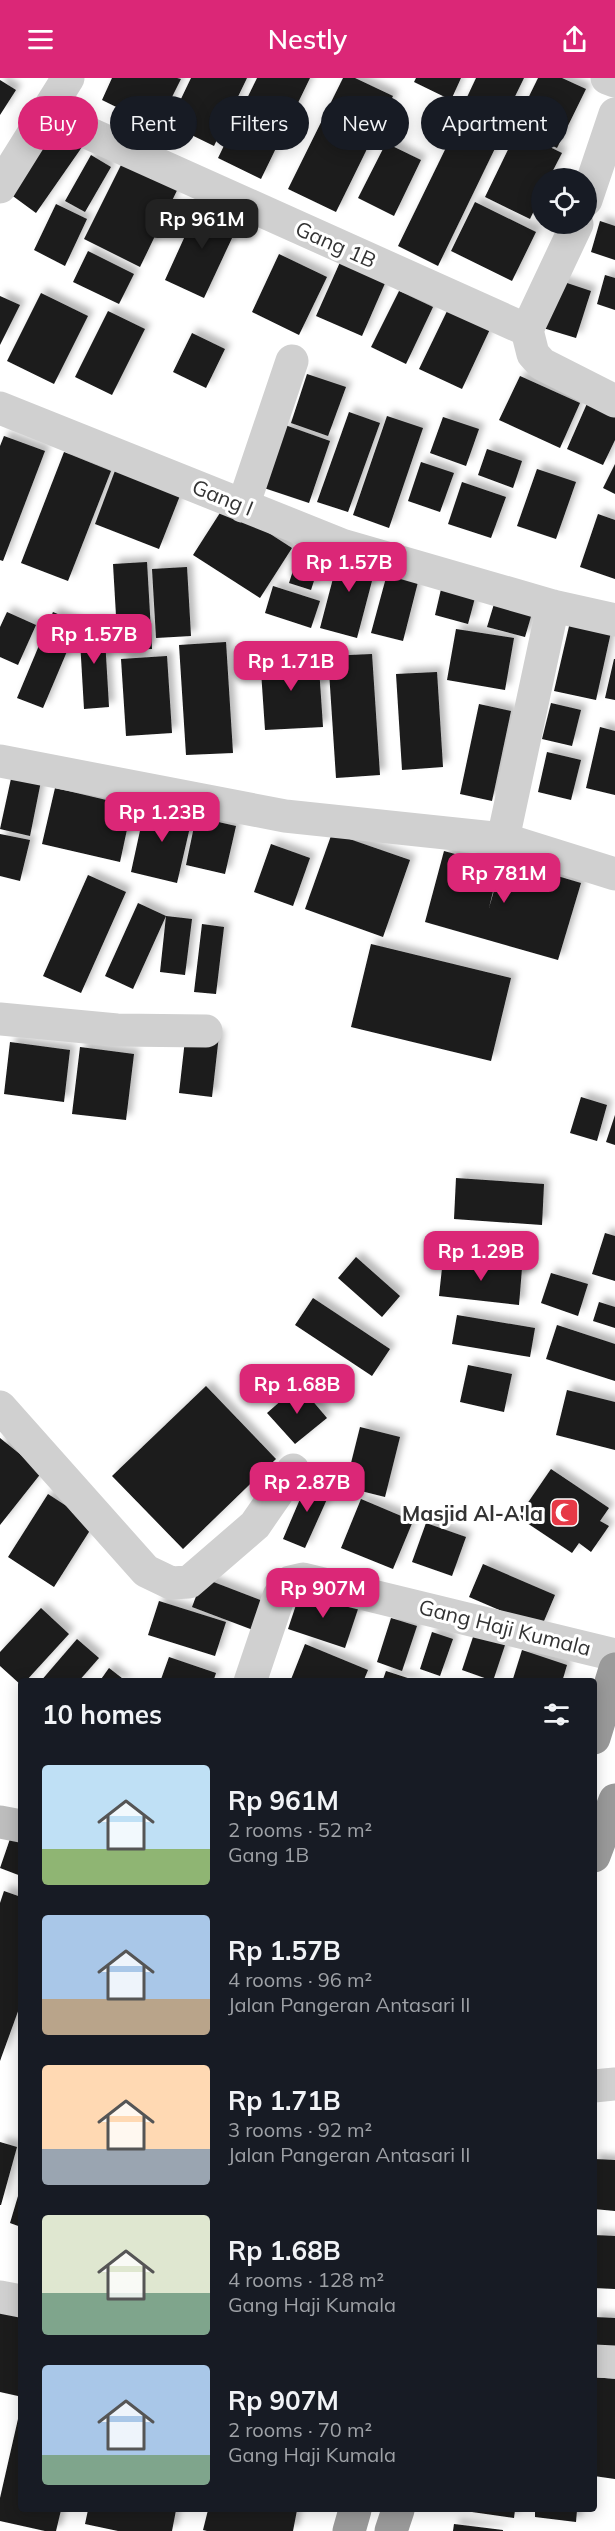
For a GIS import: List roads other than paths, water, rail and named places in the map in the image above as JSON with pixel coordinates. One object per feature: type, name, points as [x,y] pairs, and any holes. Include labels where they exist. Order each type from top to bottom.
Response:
[{"type":"highway","points":[[597,1728],[615,1669]]},
{"type":"highway","points":[[597,1849],[615,1800]]},
{"type":"highway","points":[[349,2531],[354,2512]]},
{"type":"highway","points":[[391,2531],[397,2512]]},
{"type":"street","points":[[57,96],[68,78]]},
{"type":"street","points":[[607,78],[615,81]]},
{"type":"street","points":[[597,168],[615,114]]},
{"type":"street","name":"Gang 1B","points":[[98,137],[527,330]]},
{"type":"street","points":[[0,186],[23,150]]},
{"type":"street","points":[[572,234],[527,330],[533,354],[542,364],[615,400]]},
{"type":"street","points":[[243,506],[292,361]]},
{"type":"street","name":"Gang I","points":[[0,408],[342,545],[553,606],[615,621]]},
{"type":"street","points":[[503,839],[553,606]]},
{"type":"street","points":[[0,761],[285,816],[503,839],[615,874]]},
{"type":"street","points":[[0,1019],[117,1029],[206,1031]]},
{"type":"street","points":[[0,1407],[146,1571],[171,1583],[189,1582],[255,1525],[293,1470]]},
{"type":"street","name":"Gang Haji Kumala","points":[[251,1678],[279,1596],[290,1582],[303,1579],[615,1654]]},
{"type":"street","points":[[0,1822],[18,1825]]},
{"type":"street","points":[[597,1857],[615,1859]]},
{"type":"street","points":[[597,2086],[615,2084]]},
{"type":"street","points":[[0,2297],[18,2300]]},
{"type":"street","points":[[597,2361],[615,2362]]},
{"type":"place","name":"Masjid Al-A'la","points":[[564,1513]]}]
